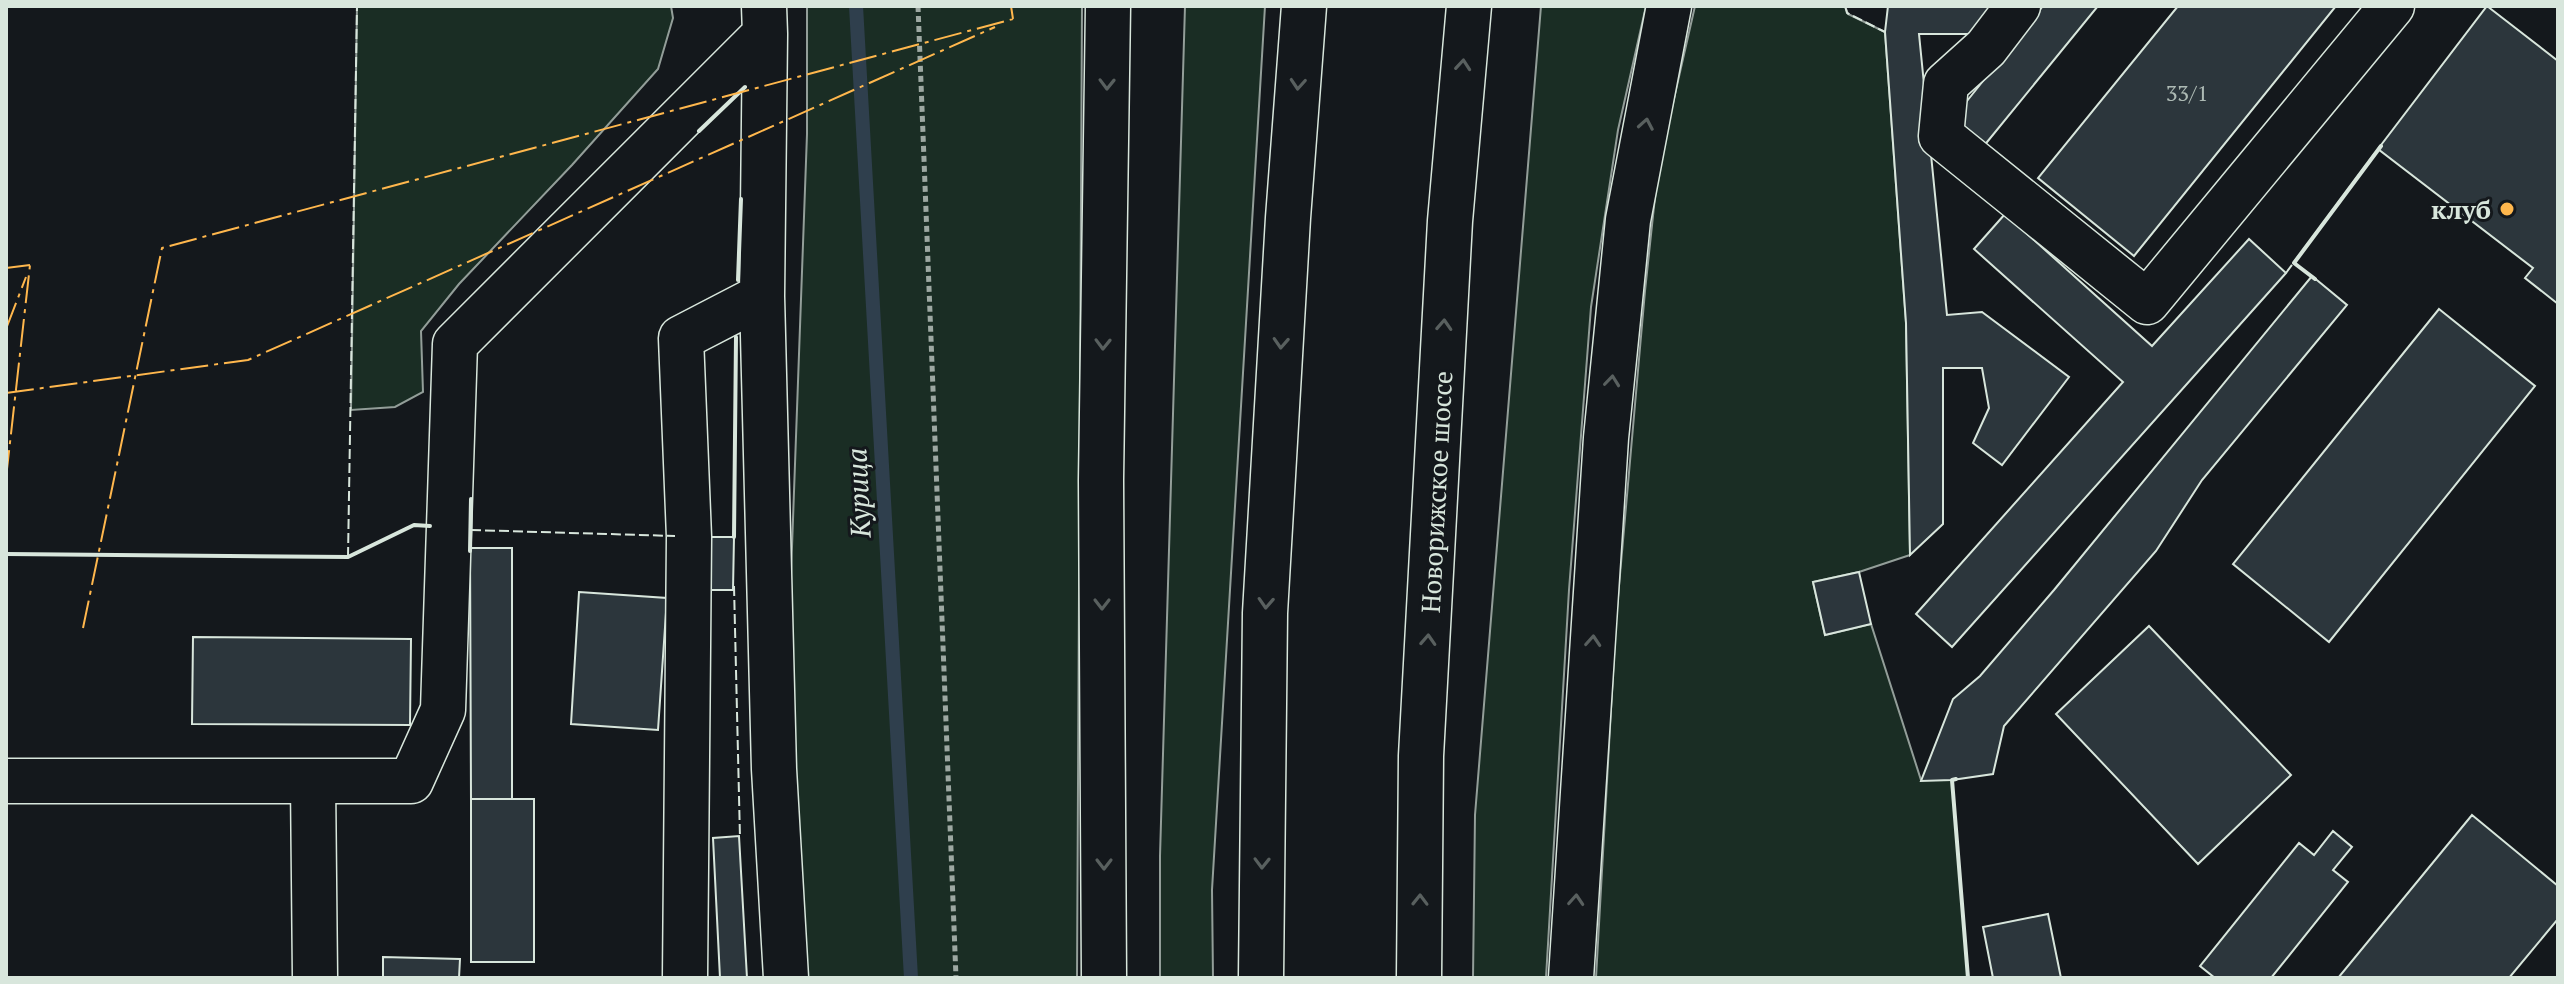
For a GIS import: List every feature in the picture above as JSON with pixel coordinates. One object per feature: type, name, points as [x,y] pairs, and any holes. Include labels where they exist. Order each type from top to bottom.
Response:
[{"type":"main road","points":[[1104,978],[1101,480],[1108,6]]},
{"type":"main road","points":[[1261,978],[1265,613],[1304,6]]},
{"type":"main road","name":"Новорижское шоссе","points":[[1419,978],[1421,756],[1450,221],[1469,6]]},
{"type":"main road","points":[[1571,978],[1612,376],[1628,220],[1669,6]]},
{"type":"main road","points":[[2018,6],[1986,48],[1946,84],[1941,136],[2147,302],[2392,6]]},
{"type":"main road","points":[[764,20],[762,296],[774,769],[786,978]]},
{"type":"main road","points":[[6,781],[411,781],[443,710],[455,344],[764,20]]},
{"type":"main road","points":[[685,978],[689,537],[681,338],[762,296]]},
{"type":"main road","points":[[313,781],[315,978]]},
{"type":"path","points":[[918,6],[956,978]]},
{"type":"green space","points":[[357,6],[671,6],[673,18],[658,69],[459,284],[421,331],[423,392],[395,407],[351,410]]},
{"type":"green space","points":[[807,6],[1082,6],[1077,978],[800,978],[788,657],[807,134]]},
{"type":"green space","points":[[1185,6],[1265,6],[1212,890],[1213,978],[1160,978],[1160,856]]},
{"type":"green space","points":[[1541,6],[1646,6],[1618,130],[1591,307],[1569,590],[1546,978],[1473,978],[1475,815]]},
{"type":"green space","points":[[1695,6],[1845,6],[1848,14],[1885,32],[1906,323],[1910,555],[1859,572],[1813,582],[1825,635],[1871,624],[1921,780],[1952,780],[1968,978],[1596,978],[1616,620],[1645,291],[1658,169]]},
{"type":"building","points":[[1888,6],[2004,6],[1983,34],[1919,34],[1947,315],[1982,312],[2069,377],[2002,465],[1973,443],[1989,408],[1982,368],[1943,368],[1943,524],[1910,555],[1906,323],[1885,32]]},
{"type":"building","points":[[2043,6],[2098,6],[1983,147],[1951,121]]},
{"type":"building","points":[[2178,6],[2336,6],[2134,256],[2038,178]]},
{"type":"building","name":"клуб","points":[[2487,6],[2558,61],[2558,304],[2525,278],[2533,268],[2378,149]]},
{"type":"building","points":[[2005,214],[2152,346],[2249,239],[2286,273],[1952,647],[1916,614],[2123,382],[1974,249]]},
{"type":"building","points":[[2312,276],[2347,305],[2202,480],[2156,551],[2004,726],[1993,774],[1921,781],[1953,699],[1980,676],[2054,590]]},
{"type":"building","points":[[2439,309],[2535,386],[2329,642],[2233,564]]},
{"type":"building","points":[[705,537],[734,537],[733,590],[704,590]]},
{"type":"building","points":[[470,548],[512,548],[512,799],[471,799]]},
{"type":"building","points":[[1859,572],[1871,624],[1825,635],[1813,582]]},
{"type":"building","points":[[579,592],[667,598],[658,730],[571,724]]},
{"type":"building","points":[[2149,626],[2291,775],[2198,864],[2056,714]]},
{"type":"building","points":[[193,637],[411,639],[410,725],[192,724]]},
{"type":"building","points":[[471,799],[534,799],[534,962],[471,962]]},
{"type":"building","points":[[2472,815],[2558,886],[2558,919],[2509,978],[2338,978]]},
{"type":"building","points":[[2333,831],[2352,847],[2333,870],[2348,882],[2271,978],[2215,978],[2200,966],[2299,843],[2314,855]]},
{"type":"building","points":[[739,836],[747,978],[720,978],[713,838]]},
{"type":"building","points":[[2048,914],[2061,978],[1993,978],[1983,927]]},
{"type":"building","points":[[383,957],[460,959],[459,978],[383,978]]},
{"type":"waterway","name":"Курица","points":[[856,6],[911,978]]},
{"type":"fence","points":[[348,557],[357,6]]},
{"type":"fence","points":[[1845,6],[1847,13],[1885,32]]},
{"type":"fence","points":[[2286,273],[2378,149]]},
{"type":"fence","points":[[471,530],[675,536]]},
{"type":"fence","points":[[734,586],[740,838]]},
{"type":"fence","points":[[1952,780],[1968,978]]},
{"type":"wall","points":[[699,131],[745,87]]},
{"type":"wall","points":[[2315,279],[2294,263],[2381,146]]},
{"type":"wall","points":[[738,280],[741,199]]},
{"type":"wall","points":[[734,537],[736,337]]},
{"type":"wall","points":[[470,551],[471,499]]},
{"type":"wall","points":[[6,554],[348,557],[414,525],[430,526]]},
{"type":"wall","points":[[1956,779],[1952,780],[1968,978]]},
{"type":"power","points":[[1011,6],[1013,19]]},
{"type":"power","points":[[83,628],[162,248],[1013,19]]},
{"type":"power","points":[[6,393],[248,360],[995,27]]},
{"type":"power","points":[[6,268],[30,265]]},
{"type":"power","points":[[6,478],[30,265]]},
{"type":"power","points":[[6,329],[26,277]]},
{"type":"place","name":"клуб","points":[[2507,209]]}]
